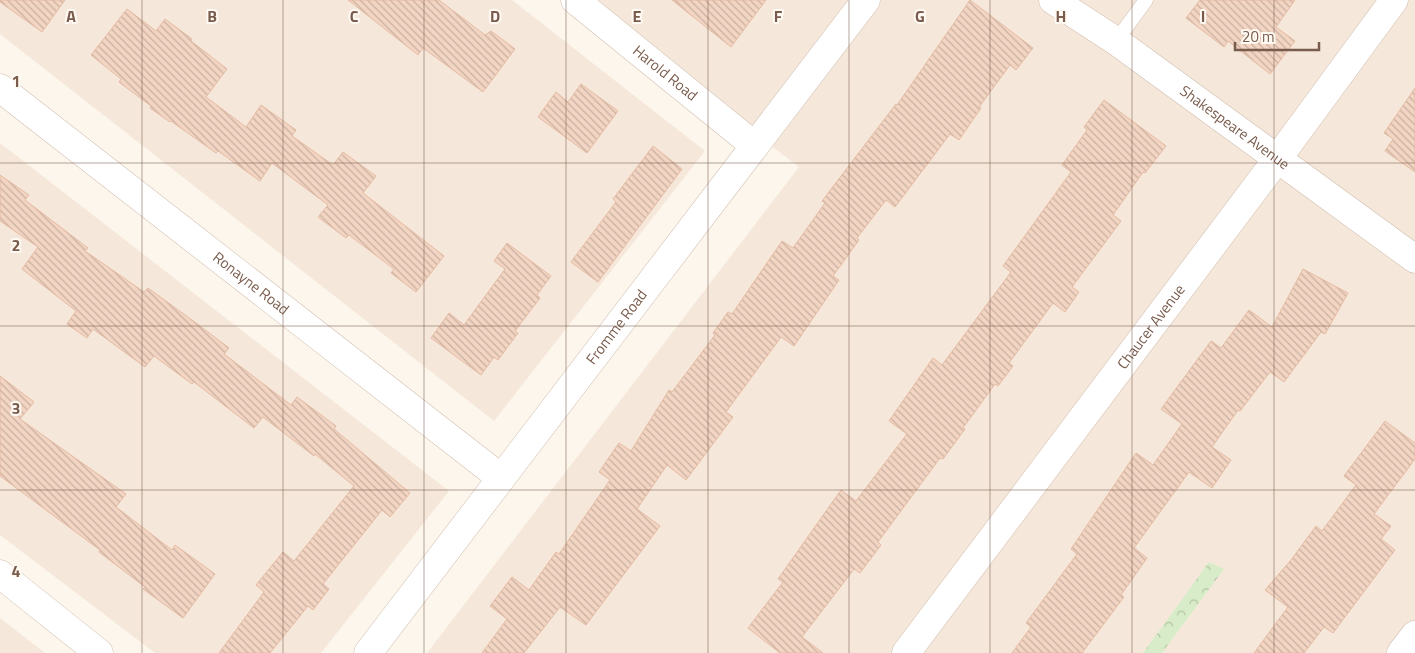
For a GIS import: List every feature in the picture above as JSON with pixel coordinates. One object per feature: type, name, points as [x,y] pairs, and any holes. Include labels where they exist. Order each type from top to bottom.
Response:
[{"type":"street","name":"Fromme Road","points":[[368,653],[866,0]]},
{"type":"street","name":"Shakespeare Avenue","points":[[1053,0],[1116,41],[1415,259]]},
{"type":"street","name":"Chaucer Avenue","points":[[906,653],[1278,158],[1394,0]]},
{"type":"street","name":"Harold Road","points":[[581,2],[755,146]]},
{"type":"street","name":"Ronayne Road","points":[[0,88],[501,478]]},
{"type":"street","points":[[0,574],[98,653]]},
{"type":"street","points":[[1401,653],[1415,635]]},
{"type":"lane","points":[[1116,41],[1146,0]]},
{"type":"shaded area","points":[[0,0],[512,0],[705,151],[494,421],[0,34]]},
{"type":"shaded area","points":[[581,0],[1415,0],[1415,653],[427,653],[799,167]]},
{"type":"shaded area","points":[[0,143],[449,491],[321,653],[155,653],[0,535]]},
{"type":"shaded area","points":[[0,618],[45,653],[0,653]]},
{"type":"green space","points":[[1209,562],[1224,569],[1162,653],[1143,653]]},
{"type":"building","points":[[0,0],[65,0],[42,32],[0,2]]},
{"type":"building","points":[[348,0],[439,0],[485,35],[491,31],[515,49],[483,92],[423,48],[418,55]]},
{"type":"building","points":[[672,0],[766,0],[731,47]]},
{"type":"building","points":[[970,0],[1033,48],[1016,70],[1010,65],[979,107],[981,108],[959,140],[950,134],[895,207],[886,200],[857,238],[859,240],[833,276],[839,280],[794,346],[781,337],[726,412],[733,417],[686,480],[667,465],[637,509],[660,526],[586,625],[560,607],[524,653],[482,653],[507,619],[490,606],[512,577],[529,590],[556,552],[559,554],[610,480],[599,472],[619,443],[631,451],[669,390],[672,392],[715,335],[713,333],[728,312],[732,314],[782,241],[793,248],[825,203],[822,201],[897,105]]},
{"type":"building","points":[[1200,0],[1295,0],[1276,27],[1295,41],[1270,74],[1228,41],[1224,47],[1186,18]]},
{"type":"building","points":[[127,9],[156,31],[165,19],[227,69],[206,97],[246,127],[261,105],[296,130],[292,136],[333,165],[343,152],[376,176],[363,193],[444,256],[416,292],[391,273],[394,269],[349,235],[346,238],[318,217],[328,205],[272,163],[260,181],[218,151],[216,153],[150,108],[151,106],[119,82],[121,79],[91,55]]},
{"type":"building","points":[[581,84],[618,111],[587,153],[538,117],[556,92],[568,102]]},
{"type":"building","points":[[1415,88],[1415,172],[1385,151],[1393,139],[1384,133]]},
{"type":"building","points":[[1104,100],[1166,146],[1145,173],[1143,172],[1113,215],[1121,221],[1072,287],[1079,292],[1065,312],[1053,303],[1009,363],[1013,366],[998,386],[995,384],[943,459],[940,458],[878,542],[881,545],[860,573],[854,569],[802,637],[823,653],[780,653],[748,628],[783,582],[778,579],[841,490],[856,501],[907,434],[889,421],[933,358],[942,365],[1011,272],[1003,266],[1071,172],[1062,165],[1087,130],[1084,127]]},
{"type":"building","points":[[653,146],[682,169],[598,282],[571,262],[616,202],[613,199]]},
{"type":"building","points":[[0,175],[29,195],[25,200],[88,248],[85,251],[144,292],[148,288],[192,320],[229,348],[224,354],[291,405],[297,397],[336,426],[334,429],[410,493],[390,517],[382,510],[323,584],[329,589],[313,610],[308,606],[270,653],[219,653],[264,592],[256,585],[283,552],[294,561],[354,486],[315,454],[314,456],[263,417],[254,428],[194,382],[192,384],[154,356],[145,367],[93,329],[87,338],[67,324],[76,311],[22,269],[38,247],[0,221]]},
{"type":"building","points":[[507,243],[551,276],[537,295],[540,298],[515,331],[518,333],[498,360],[494,357],[481,375],[431,338],[449,313],[464,325],[505,269],[494,261]]},
{"type":"building","points":[[1303,269],[1348,293],[1325,334],[1321,332],[1284,382],[1270,372],[1240,411],[1238,410],[1212,447],[1231,460],[1212,488],[1189,472],[1134,548],[1147,558],[1121,595],[1124,597],[1082,653],[1012,653],[1031,627],[1026,623],[1077,554],[1071,549],[1136,453],[1153,465],[1182,424],[1161,409],[1211,341],[1221,348],[1249,310],[1272,327]]},
{"type":"building","points":[[0,376],[34,402],[20,419],[126,494],[116,507],[172,550],[175,545],[215,574],[183,618],[143,589],[145,587],[99,552],[100,550],[0,476]]},
{"type":"building","points":[[1385,421],[1415,443],[1415,459],[1374,514],[1391,526],[1381,539],[1395,550],[1333,633],[1324,627],[1304,653],[1254,653],[1288,607],[1265,590],[1291,560],[1316,526],[1322,531],[1356,485],[1344,476]]}]
